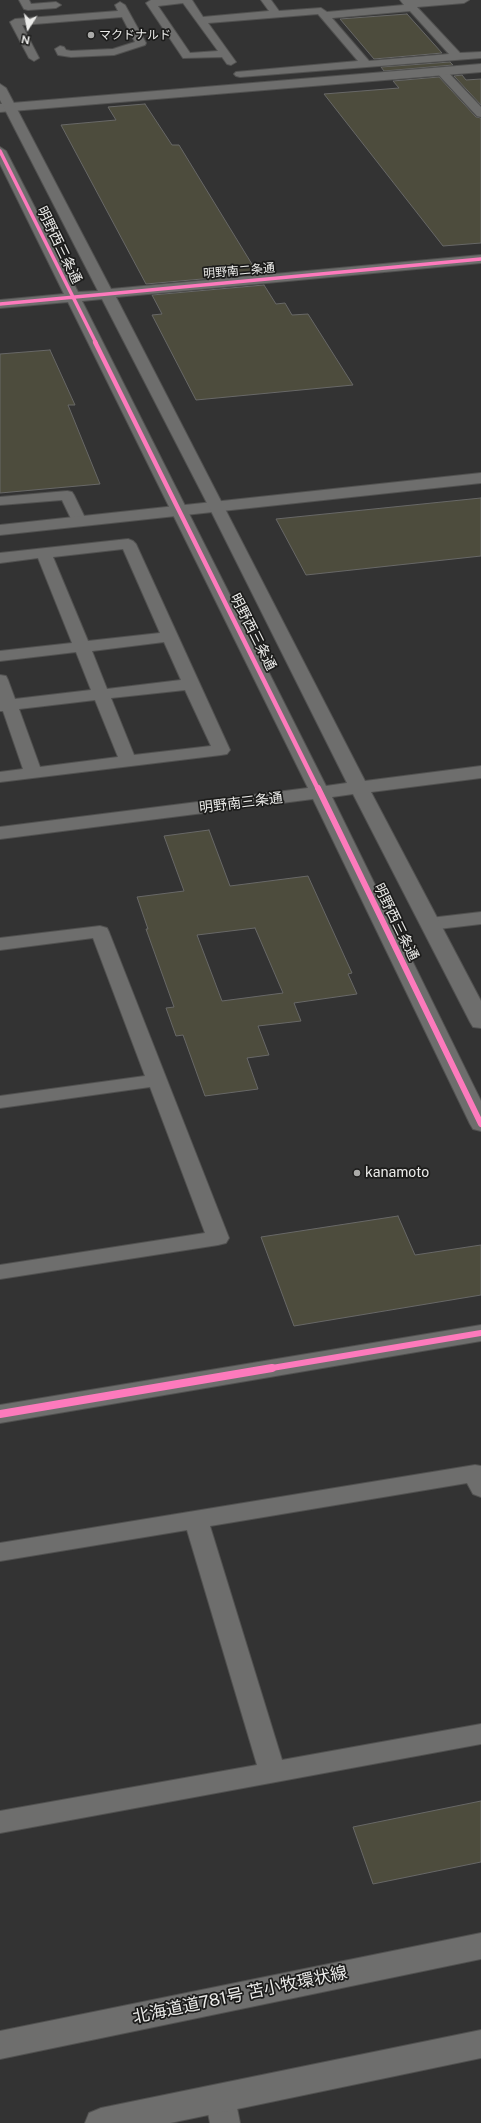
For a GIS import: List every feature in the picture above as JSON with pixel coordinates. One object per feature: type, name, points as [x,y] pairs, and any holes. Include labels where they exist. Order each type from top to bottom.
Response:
[{"type":"street","points":[[5,107],[481,68]]},
{"type":"street","name":"明野西三条通","points":[[0,88],[5,107],[106,294],[217,507],[359,788],[481,1022]]},
{"type":"street","name":"明野西三条通","points":[[2,158],[320,793],[481,1124]]},
{"type":"street","name":"明野南二条通","points":[[0,304],[481,259]]},
{"type":"street","points":[[0,530],[481,478]]},
{"type":"street","name":"明野南三条通","points":[[0,834],[481,772]]},
{"type":"street","points":[[0,1414],[481,1333]]},
{"type":"street","name":"北海道道781号 苫小牧環状線","points":[[0,2045],[481,1946]]},
{"type":"street","points":[[101,2123],[222,2111],[481,2044]]},
{"type":"lane","points":[[34,58],[12,22],[49,34],[118,4],[187,0],[249,87]]},
{"type":"lane","points":[[266,0],[276,14]]},
{"type":"lane","points":[[324,15],[408,4],[464,0]]},
{"type":"lane","points":[[143,3],[187,56],[225,54]]},
{"type":"lane","points":[[26,4],[62,53],[72,54],[107,52],[141,43],[118,4]]},
{"type":"lane","points":[[26,4],[65,5]]},
{"type":"lane","points":[[408,4],[457,57]]},
{"type":"lane","points":[[201,20],[321,11],[366,64]]},
{"type":"lane","points":[[240,74],[481,56]]},
{"type":"lane","points":[[319,68],[332,80]]},
{"type":"lane","points":[[441,71],[481,114]]},
{"type":"lane","points":[[0,501],[67,495],[78,522]]},
{"type":"lane","points":[[0,558],[128,544],[221,750],[0,777]]},
{"type":"lane","points":[[44,553],[128,761]]},
{"type":"lane","points":[[0,656],[170,637]]},
{"type":"lane","points":[[0,680],[4,705],[33,773]]},
{"type":"lane","points":[[4,705],[191,684]]},
{"type":"lane","points":[[430,924],[481,918]]},
{"type":"lane","points":[[0,944],[100,932],[218,1238],[0,1272]]},
{"type":"lane","points":[[0,1102],[158,1080]]},
{"type":"lane","points":[[0,1552],[475,1474],[481,1488]]},
{"type":"lane","points":[[196,1519],[272,1772]]},
{"type":"lane","points":[[0,1822],[481,1734]]},
{"type":"building","points":[[407,14],[442,53],[374,59],[340,19]]},
{"type":"building","points":[[450,62],[453,65],[384,71],[381,67]]},
{"type":"building","points":[[462,75],[466,80],[481,79],[481,105],[454,76]]},
{"type":"building","points":[[439,77],[476,117],[481,118],[481,243],[443,246],[324,94],[399,88],[393,81]]},
{"type":"building","points":[[145,104],[172,145],[179,145],[258,274],[146,284],[61,125],[116,120],[108,107]]},
{"type":"building","points":[[264,285],[276,304],[285,303],[292,315],[308,314],[353,385],[196,400],[152,315],[162,314],[152,295]]},
{"type":"building","points":[[50,350],[75,405],[68,405],[100,484],[0,493],[0,354]]},
{"type":"building","points":[[481,498],[481,556],[306,575],[276,519]]},
{"type":"building","points":[[209,830],[230,886],[308,876],[352,973],[348,974],[357,994],[294,1003],[301,1021],[258,1026],[269,1055],[247,1058],[258,1089],[205,1096],[183,1035],[176,1036],[166,1008],[174,1007],[146,929],[148,929],[137,897],[184,891],[164,836]],"holes":[[[255,928],[283,993],[222,1001],[197,935]]]},
{"type":"building","points":[[398,1216],[415,1255],[481,1245],[481,1295],[294,1326],[261,1237]]},
{"type":"building","points":[[481,1801],[481,1862],[373,1884],[353,1827]]},
{"type":"cycle path","points":[[0,151],[333,819],[481,1124]]},
{"type":"cycle path","points":[[0,304],[481,259]]},
{"type":"cycle path","points":[[0,1414],[481,1333]]},
{"type":"place","name":"マクドナルド","points":[[91,35]]},
{"type":"place","name":"kanamoto","points":[[357,1173]]}]
